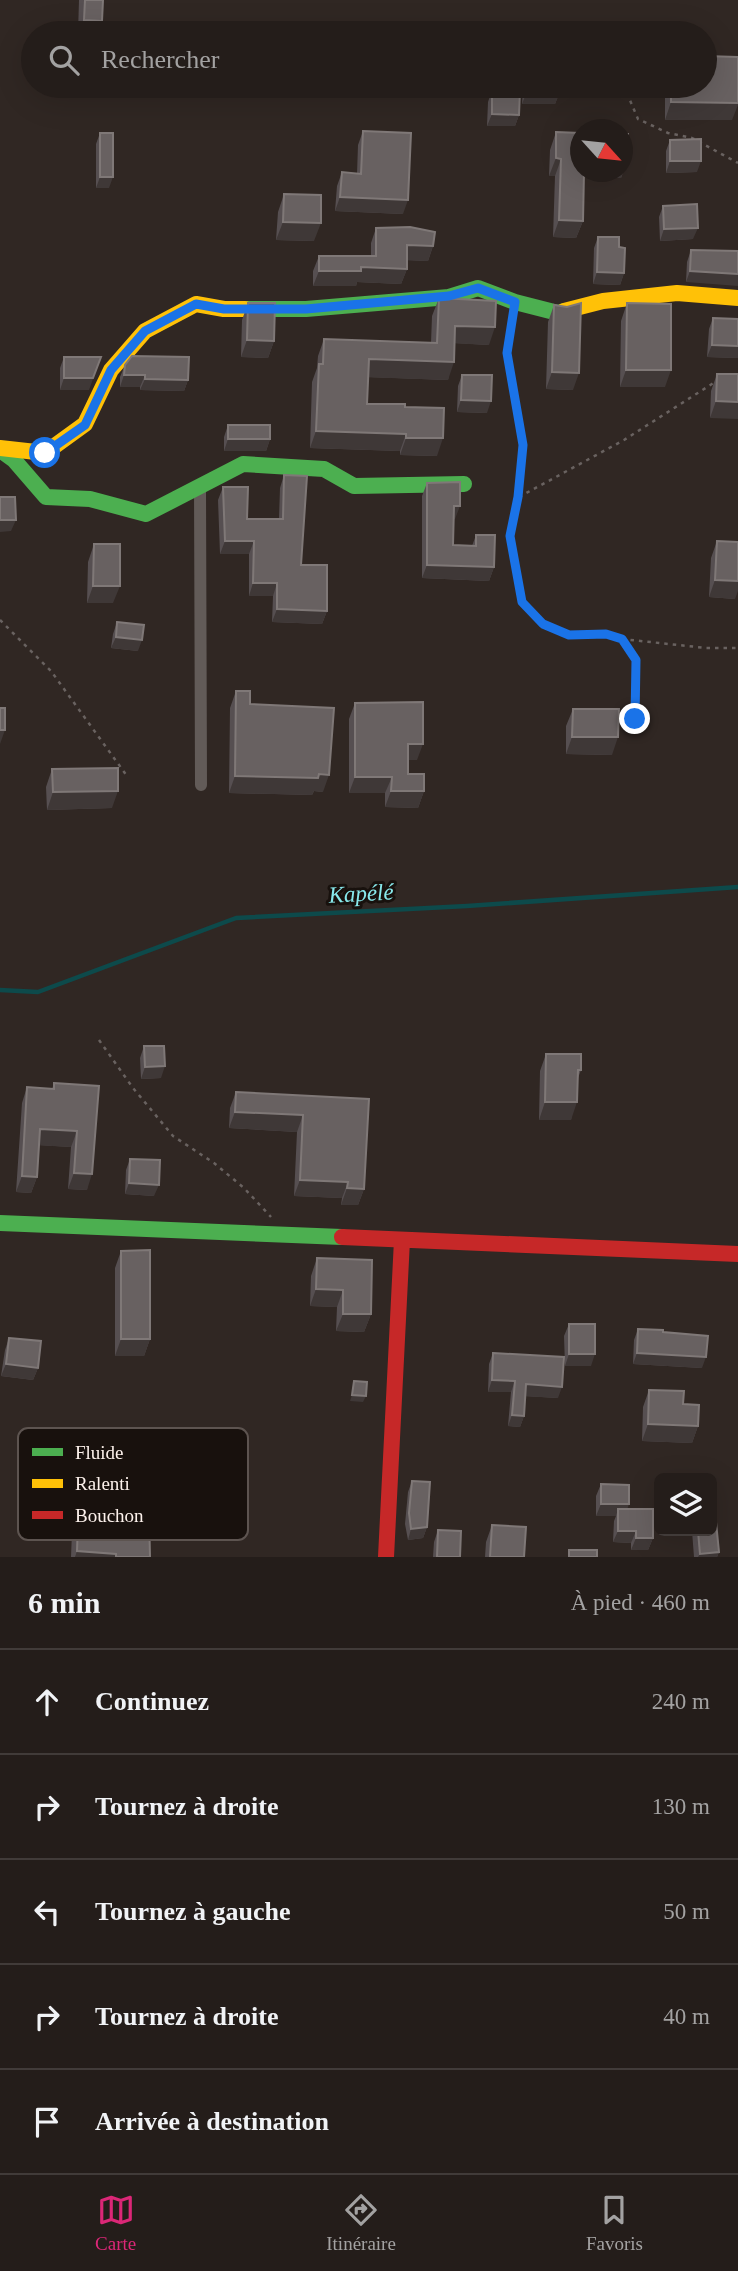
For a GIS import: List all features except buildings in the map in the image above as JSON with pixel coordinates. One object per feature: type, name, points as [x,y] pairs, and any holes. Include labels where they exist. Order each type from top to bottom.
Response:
[{"type":"street","points":[[0,449],[45,453],[85,425],[111,370],[145,331],[196,304],[224,309],[306,309],[449,296],[478,288],[515,302],[558,313],[603,301],[677,293],[738,298]]},
{"type":"street","points":[[0,449],[14,460],[46,496],[90,499],[146,514],[243,464],[324,469],[354,486],[464,484]]},
{"type":"street","points":[[200,486],[201,785]]},
{"type":"street","points":[[0,1223],[738,1254]]},
{"type":"street","points":[[386,1557],[402,1240]]},
{"type":"path","points":[[629,98],[638,119],[668,133],[692,138],[738,163]]},
{"type":"path","points":[[515,302],[507,353],[523,445],[518,497],[510,536],[522,602],[543,624],[569,635],[606,634],[622,639],[706,648],[738,648]]},
{"type":"path","points":[[518,497],[624,440],[720,379]]},
{"type":"path","points":[[0,620],[51,671],[127,776]]},
{"type":"path","points":[[622,639],[636,660],[635,719]]},
{"type":"path","points":[[99,1040],[133,1088],[173,1136],[214,1163],[244,1188],[287,1235]]},
{"type":"waterway","name":"Kapélé","points":[[0,990],[38,992],[236,918],[467,906],[738,887]]},
{"type":"traffic: fast","points":[[245,309],[306,309],[449,297],[478,288],[515,302],[558,313],[564,311]]},
{"type":"traffic: fast","points":[[0,450],[14,460],[46,497],[90,499],[146,514],[243,464],[324,469],[354,486],[464,484]]},
{"type":"traffic: fast","points":[[0,1223],[342,1237]]},
{"type":"traffic: slow","points":[[564,311],[603,301],[677,293],[738,298]]},
{"type":"traffic: slow","points":[[0,448],[45,453],[85,424],[111,370],[145,331],[196,304],[224,309],[245,309]]},
{"type":"traffic: jam","points":[[342,1237],[738,1254]]},
{"type":"traffic: jam","points":[[386,1557],[402,1240]]},
{"type":"route","points":[[45,453],[85,425],[111,370],[145,331],[196,304],[224,309],[306,309],[449,296],[478,288],[515,302],[507,353],[523,445],[518,497],[510,536],[522,602],[543,624],[569,635],[606,634],[622,639],[636,660],[635,719]]}]
